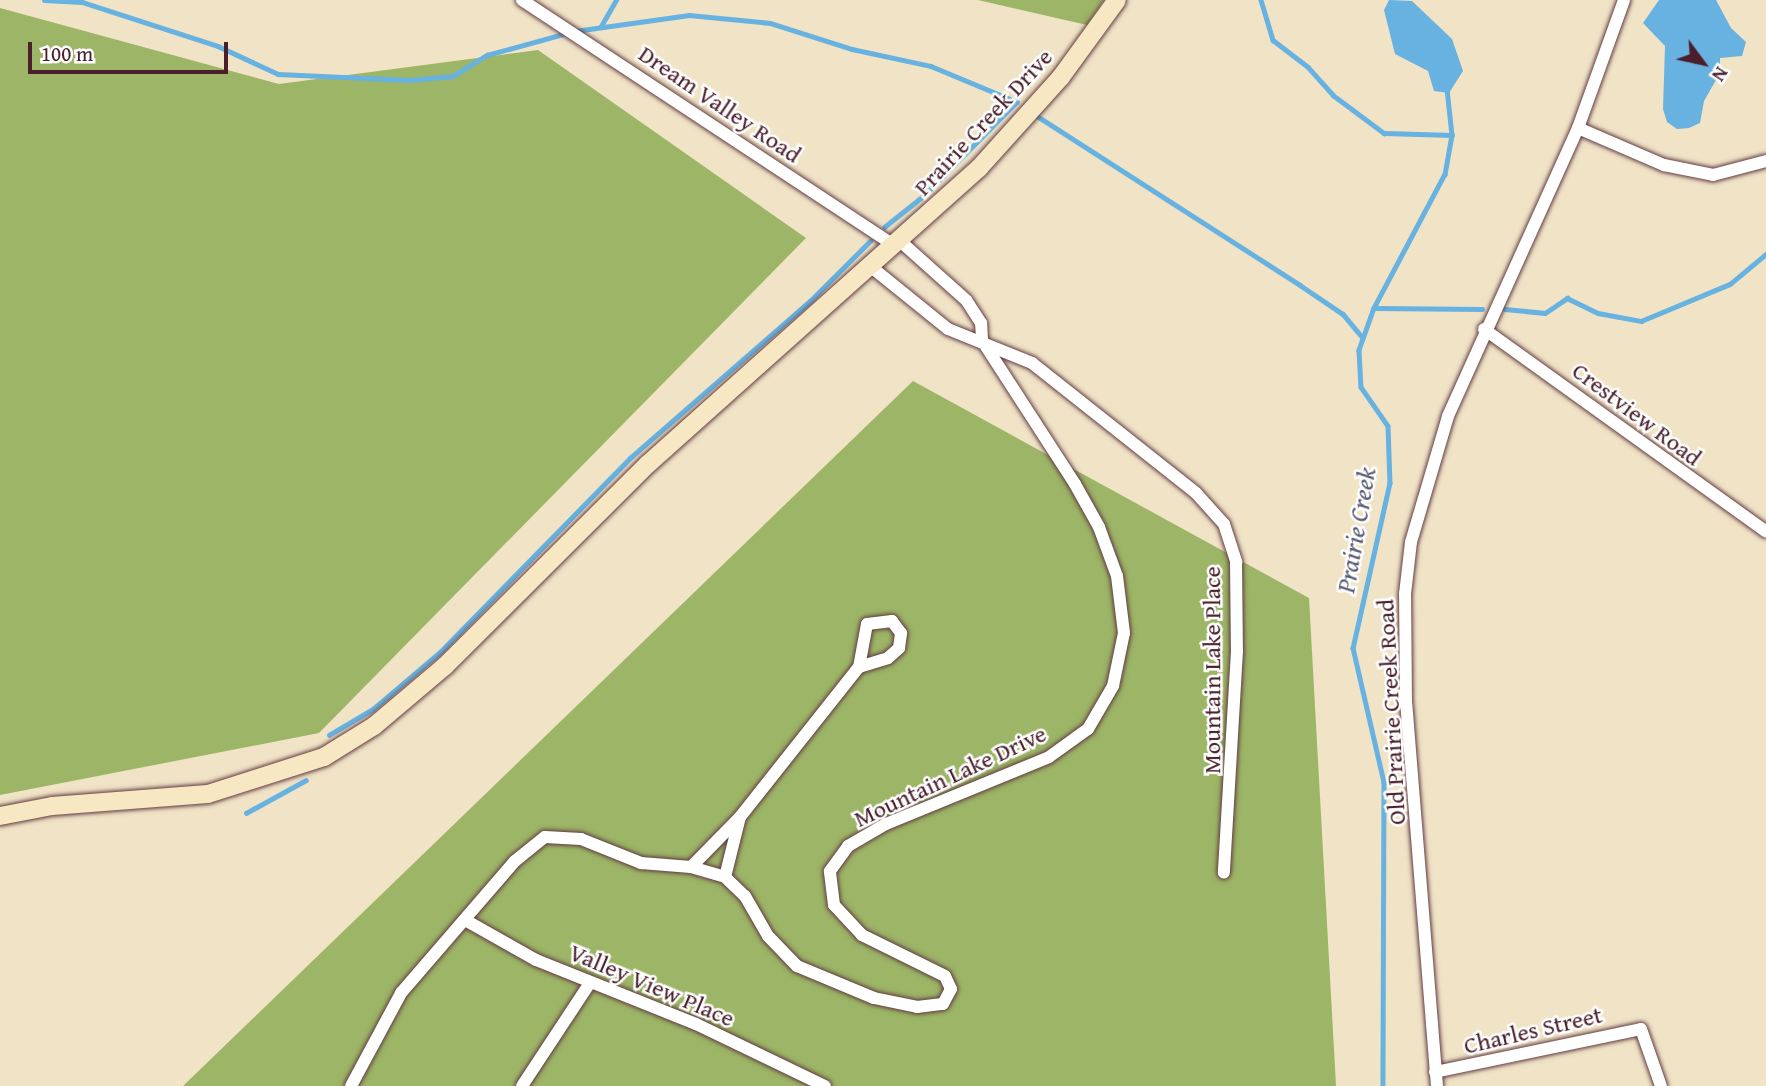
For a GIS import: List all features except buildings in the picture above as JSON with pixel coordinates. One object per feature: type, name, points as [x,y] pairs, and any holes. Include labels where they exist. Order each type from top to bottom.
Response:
[{"type":"main road","name":"Prairie Creek Drive","points":[[0,816],[52,806],[208,794],[324,757],[374,726],[445,666],[648,464],[870,266],[1017,128],[1117,0]]},
{"type":"street","name":"Dream Valley Road","points":[[522,0],[896,242]]},
{"type":"street","name":"Old Prairie Creek Road","points":[[1437,1086],[1406,704],[1405,594],[1411,542],[1428,479],[1484,329],[1578,128],[1624,0]]},
{"type":"street","points":[[1578,128],[1664,165],[1713,175],[1766,162]]},
{"type":"street","name":"Mountain Lake Drive","points":[[725,877],[745,896],[768,936],[797,966],[874,998],[917,1007],[943,1003],[951,989],[945,976],[862,935],[834,905],[830,872],[848,846],[886,824],[1049,757],[1088,729],[1113,686],[1124,633],[1117,576],[1099,527],[982,340],[981,323],[966,300],[896,242]]},
{"type":"street","points":[[870,266],[947,329],[982,340]]},
{"type":"street","name":"Crestview Road","points":[[1484,329],[1766,532]]},
{"type":"street","name":"Mountain Lake Place","points":[[982,340],[1032,363],[1196,493],[1224,524],[1236,562],[1237,652],[1224,873]]},
{"type":"street","points":[[691,867],[740,817],[859,667]]},
{"type":"street","points":[[351,1086],[401,993],[515,861],[545,836],[581,839],[641,863],[691,867],[725,877],[740,817]]},
{"type":"street","name":"Valley View Place","points":[[465,920],[536,960],[696,1024],[825,1086]]},
{"type":"street","points":[[522,1086],[590,983]]},
{"type":"street","name":"Charles Street","points":[[1435,1072],[1641,1029],[1661,1086]]},
{"type":"green space","points":[[978,0],[1104,0],[1087,25]]},
{"type":"green space","points":[[0,8],[279,84],[538,50],[806,238],[319,733],[0,795]]},
{"type":"green space","points":[[913,381],[1309,598],[1336,1086],[183,1086]]},
{"type":"water","points":[[1389,0],[1412,1],[1452,39],[1463,71],[1449,93],[1434,91],[1428,71],[1395,54],[1384,10]]},
{"type":"water","points":[[1659,0],[1716,0],[1731,28],[1746,42],[1742,56],[1720,58],[1720,73],[1704,101],[1700,123],[1689,128],[1677,129],[1667,122],[1663,109],[1665,46],[1643,23]]},
{"type":"waterway","points":[[44,0],[82,2],[218,46],[278,74],[409,80],[453,76],[487,55],[567,33]]},
{"type":"waterway","points":[[601,26],[616,0]]},
{"type":"waterway","name":"Prairie Creek","points":[[1261,0],[1273,40],[1308,67],[1333,95],[1384,133],[1452,135],[1445,174],[1374,308],[1359,350],[1361,387],[1388,426],[1390,483],[1353,648],[1384,782],[1383,1086]]},
{"type":"waterway","points":[[575,31],[689,15],[770,23],[852,49],[931,66],[1017,102],[924,196],[885,227]]},
{"type":"waterway","points":[[1447,89],[1452,135]]},
{"type":"waterway","points":[[1037,116],[1343,314],[1363,338]]},
{"type":"waterway","points":[[329,735],[373,709],[440,652],[630,458],[810,301],[870,241]]},
{"type":"waterway","points":[[1505,309],[1545,313],[1567,298],[1598,313],[1641,321],[1730,284],[1766,254]]},
{"type":"waterway","points":[[1374,308],[1482,309]]},
{"type":"waterway","points":[[246,813],[306,780]]}]
